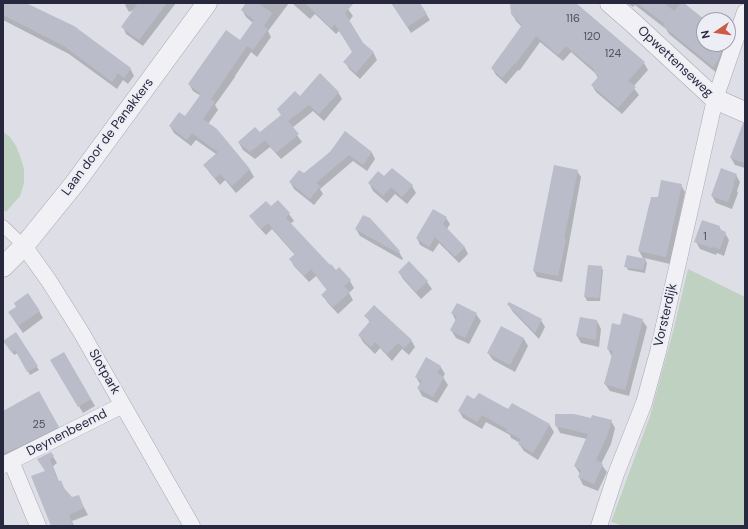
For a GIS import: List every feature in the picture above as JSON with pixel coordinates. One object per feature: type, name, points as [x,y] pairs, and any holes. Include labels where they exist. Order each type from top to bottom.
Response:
[{"type":"street","name":"Laan door de Panakkers","points":[[3,267],[24,246],[75,183],[207,3]]},
{"type":"street","name":"Opwettenseweg","points":[[610,3],[715,99],[745,112]]},
{"type":"street","name":"Vorsterdijk","points":[[599,526],[616,474],[644,403],[658,352],[715,99],[745,12]]},
{"type":"street","name":"Slotpark","points":[[3,226],[24,246],[49,281],[81,332],[192,526]]},
{"type":"street","name":"Deynenbeemd","points":[[38,526],[7,463],[123,405]]},
{"type":"green space","points":[[3,132],[10,137],[16,146],[24,169],[24,183],[20,196],[6,212],[3,209]]},
{"type":"green space","points":[[688,269],[745,297],[745,526],[624,526],[611,522],[650,416],[674,328]]},
{"type":"building","points":[[3,3],[26,3],[74,26],[131,68],[124,78],[118,73],[112,82],[64,46],[3,15]]},
{"type":"building","points":[[138,3],[167,3],[139,40],[121,27]]},
{"type":"building","points":[[246,3],[258,3],[272,13],[264,26],[268,29],[253,50],[247,46],[211,99],[215,102],[203,119],[217,129],[250,169],[232,186],[220,174],[215,178],[203,165],[218,152],[192,133],[187,140],[169,126],[179,112],[185,116],[201,94],[188,84],[226,30],[240,40],[254,20],[241,10]]},
{"type":"building","points":[[305,3],[354,3],[345,13],[363,43],[374,52],[356,73],[343,62],[352,52],[335,24],[331,28]]},
{"type":"building","points":[[391,3],[420,3],[427,14],[407,27]]},
{"type":"building","points":[[510,3],[576,3],[645,62],[628,81],[636,87],[618,108],[591,85],[599,76],[593,71],[595,70],[566,46],[558,55],[536,36],[516,63],[502,78],[491,68],[522,25],[511,14]]},
{"type":"building","points":[[637,3],[664,3],[674,11],[681,3],[684,3],[696,13],[696,52],[721,52],[718,60],[713,67],[663,26],[665,24]]},
{"type":"building","points":[[320,73],[339,92],[319,114],[309,105],[288,121],[299,134],[276,153],[265,140],[250,152],[238,142],[255,127],[260,132],[281,115],[277,109],[295,91],[300,96]]},
{"type":"building","points":[[743,123],[745,123],[745,163],[730,158]]},
{"type":"building","points":[[345,131],[372,152],[363,165],[349,155],[316,183],[320,186],[310,199],[289,182],[299,170],[304,173],[330,152]]},
{"type":"building","points":[[554,165],[578,170],[558,276],[533,271]]},
{"type":"building","points":[[392,168],[413,185],[402,197],[391,187],[383,196],[368,183],[378,171],[384,176]]},
{"type":"building","points":[[721,168],[737,174],[728,202],[711,196]]},
{"type":"building","points":[[661,180],[682,184],[666,257],[638,251],[651,197],[658,197]]},
{"type":"building","points":[[278,200],[290,213],[286,218],[330,265],[331,264],[336,270],[339,267],[351,280],[344,286],[350,292],[333,307],[321,295],[327,289],[311,269],[304,276],[289,259],[295,254],[268,223],[261,229],[249,216],[266,201],[271,206]]},
{"type":"building","points":[[433,209],[447,217],[443,224],[465,247],[455,257],[435,237],[429,247],[416,238]]},
{"type":"building","points":[[363,215],[370,218],[400,251],[398,253],[355,229]]},
{"type":"building","points":[[702,220],[720,226],[719,229],[726,232],[720,249],[694,242]]},
{"type":"building","points":[[627,255],[646,259],[643,270],[624,267]]},
{"type":"building","points":[[409,261],[428,281],[416,292],[398,272]]},
{"type":"building","points":[[588,265],[602,266],[599,298],[584,297]]},
{"type":"building","points":[[28,293],[40,311],[18,326],[8,312],[16,307],[14,303]]},
{"type":"building","points":[[509,302],[542,319],[535,333],[507,304]]},
{"type":"building","points":[[457,303],[477,313],[465,338],[450,330],[457,317],[451,313]]},
{"type":"building","points":[[374,305],[412,340],[404,348],[398,343],[387,354],[375,342],[371,347],[358,335],[370,321],[364,316]]},
{"type":"building","points":[[623,313],[643,319],[625,390],[604,384],[613,351],[607,349],[612,323],[620,325]]},
{"type":"building","points":[[580,317],[597,320],[596,340],[576,336]]},
{"type":"building","points":[[501,326],[524,338],[510,365],[487,353]]},
{"type":"building","points":[[16,332],[38,366],[27,372],[15,350],[12,353],[3,341]]},
{"type":"building","points":[[64,352],[91,399],[78,407],[50,360]]},
{"type":"building","points":[[426,357],[441,366],[437,373],[444,377],[433,397],[417,388],[422,381],[415,377]]},
{"type":"building","points":[[39,391],[59,427],[19,447],[3,453],[3,411]]},
{"type":"building","points":[[479,393],[508,409],[512,403],[550,424],[533,453],[518,444],[521,439],[482,415],[477,422],[458,411],[467,395],[474,399]]},
{"type":"building","points":[[555,414],[574,414],[591,418],[592,415],[612,420],[607,436],[596,460],[603,464],[594,484],[578,477],[581,470],[574,466],[588,434],[555,426]]},
{"type":"building","points":[[51,452],[54,456],[50,459],[58,482],[61,480],[64,488],[72,497],[79,495],[84,508],[69,515],[73,526],[51,526],[31,476],[45,471],[37,459]]}]
